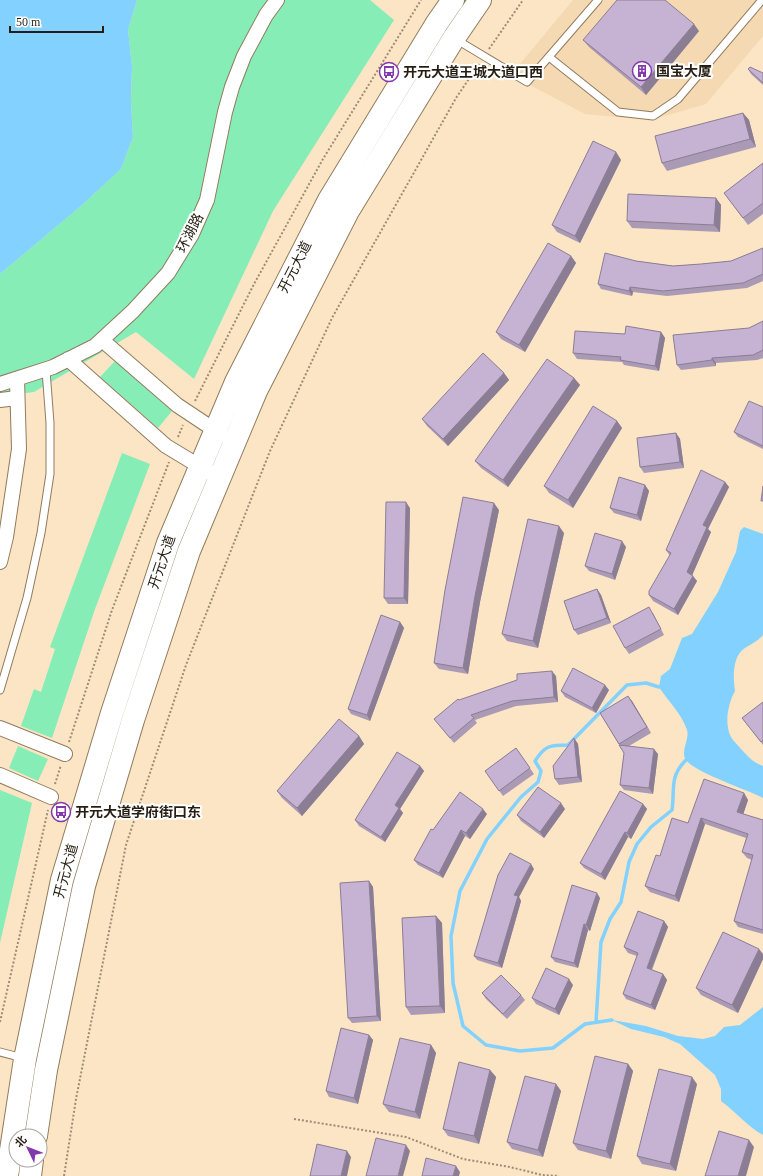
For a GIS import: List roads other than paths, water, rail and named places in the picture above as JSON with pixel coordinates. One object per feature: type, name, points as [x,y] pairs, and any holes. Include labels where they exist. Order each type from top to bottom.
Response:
[{"type":"main road","points":[[440,0],[445,30]]},
{"type":"main road","name":"开元大道","points":[[37,1128],[46,1070],[84,886],[134,720],[189,551],[256,391],[348,211],[445,30],[453,0]]},
{"type":"main road","name":"开元大道","points":[[7,1176],[25,1059],[64,873],[112,713],[168,543],[236,382],[329,200],[445,30],[480,0]]},
{"type":"street","name":"环湖路","points":[[0,384],[46,370],[95,346],[133,311],[168,273],[192,234],[206,200],[225,112],[232,87],[244,56],[266,16],[277,0]]},
{"type":"street","points":[[102,340],[177,405],[235,442]]},
{"type":"street","points":[[68,359],[166,446],[219,478]]},
{"type":"street","points":[[0,562],[6,537],[19,449],[16,379]]},
{"type":"street","points":[[0,400],[17,398]]},
{"type":"street","points":[[0,728],[65,754]]},
{"type":"street","points":[[0,775],[51,797]]},
{"type":"lane","points":[[445,30],[527,82],[598,0]]},
{"type":"lane","points":[[549,57],[618,112],[653,116],[678,99],[762,0]]},
{"type":"lane","points":[[0,690],[27,598],[41,533],[50,474],[50,423],[46,370]]},
{"type":"lane","points":[[0,1052],[25,1059]]},
{"type":"water","points":[[0,0],[137,0],[128,30],[132,66],[131,102],[133,137],[121,169],[81,206],[0,274]]},
{"type":"water","points":[[744,527],[763,534],[763,635],[757,641],[745,648],[738,656],[734,668],[735,691],[730,701],[727,720],[729,732],[734,742],[751,759],[763,766],[763,798],[710,775],[691,765],[686,760],[684,757],[684,749],[688,734],[685,724],[659,687],[661,676],[670,669],[682,638],[692,634],[718,592],[736,552],[740,531]]},
{"type":"water","points":[[763,1007],[763,1135],[721,1101],[721,1089],[715,1075],[680,1044],[664,1037],[631,1029],[612,1020],[646,1026],[678,1036],[703,1039],[715,1036],[724,1027],[740,1025]]},
{"type":"waterway","points":[[612,1020],[585,1024],[553,1048],[520,1051],[486,1045],[463,1026],[453,983],[451,936],[460,891],[487,839],[521,797],[538,782],[541,771],[535,761],[542,752],[549,747],[568,745],[627,685],[646,683],[659,687]]},
{"type":"waterway","points":[[596,1022],[601,942],[610,919],[621,902],[629,862],[637,844],[651,827],[672,810],[675,778],[677,772],[686,760]]},
{"type":"place","name":"国宝大厦","points":[[642,71]]},
{"type":"place","name":"开元大道王城大道口西","points":[[389,72]]},
{"type":"place","name":"开元大道学府街口东","points":[[61,812]]}]
